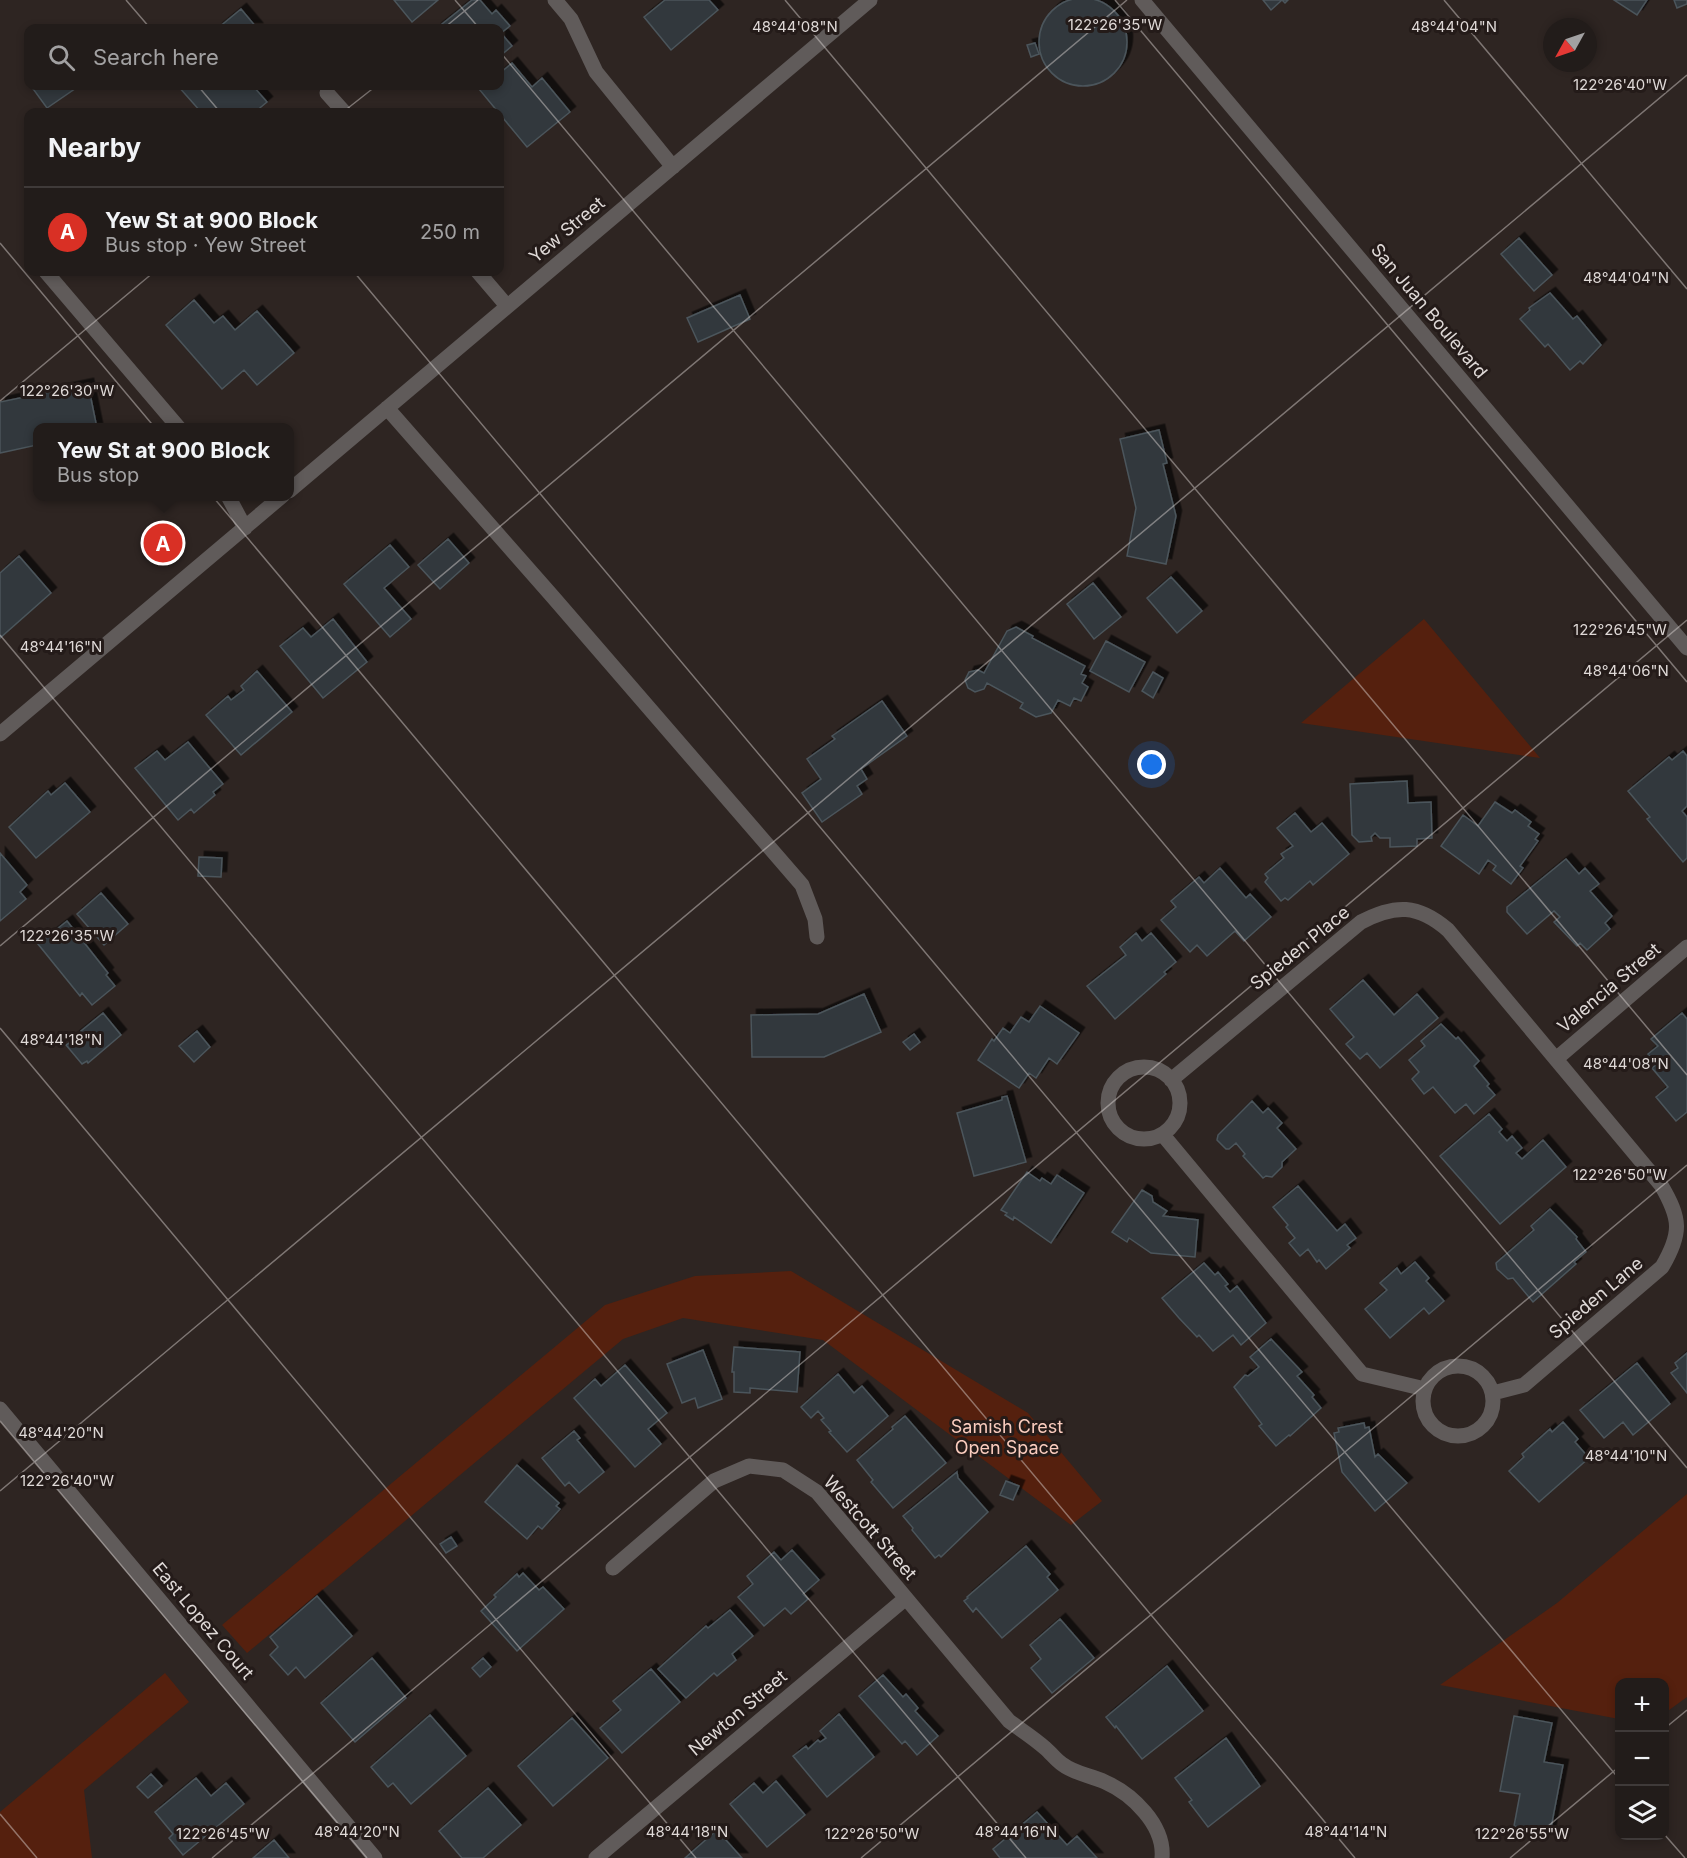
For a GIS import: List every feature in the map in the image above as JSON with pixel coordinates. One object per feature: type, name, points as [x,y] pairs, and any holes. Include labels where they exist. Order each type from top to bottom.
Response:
[{"type":"street","points":[[555,0],[570,19],[596,72],[673,167]]},
{"type":"street","name":"Yew Street","points":[[294,486],[870,0]]},
{"type":"street","name":"San Juan Boulevard","points":[[1142,0],[1687,648]]},
{"type":"street","points":[[327,93],[340,108]]},
{"type":"street","points":[[49,276],[175,423]]},
{"type":"street","points":[[481,276],[507,306]]},
{"type":"street","points":[[387,408],[554,597],[802,885],[814,919],[817,937]]},
{"type":"street","points":[[231,501],[245,528]]},
{"type":"street","points":[[0,734],[276,501]]},
{"type":"street","name":"Spieden Place","points":[[1171,1080],[1361,922],[1378,914],[1396,910],[1414,911],[1432,916],[1448,930],[1556,1059]]},
{"type":"street","name":"Valencia Street","points":[[1556,1059],[1687,947]]},
{"type":"street","name":"Spieden Lane","points":[[1493,1394],[1524,1385],[1662,1268],[1673,1249],[1678,1226],[1671,1203],[1661,1185],[1556,1059]]},
{"type":"street","points":[[1147,1067],[1161,1070],[1171,1080],[1179,1092],[1180,1106],[1176,1119],[1163,1135],[1141,1139],[1128,1135],[1117,1126],[1110,1113],[1108,1100],[1112,1086],[1121,1075],[1133,1068],[1147,1067]]},
{"type":"street","points":[[1163,1135],[1362,1374],[1425,1389]]},
{"type":"street","points":[[1462,1366],[1476,1370],[1486,1379],[1493,1394],[1493,1405],[1489,1418],[1480,1428],[1468,1435],[1454,1436],[1441,1432],[1431,1423],[1424,1410],[1425,1389],[1436,1373],[1449,1367],[1462,1366]]},
{"type":"street","name":"East Lopez Court","points":[[0,1409],[375,1858]]},
{"type":"street","name":"Westcott Street","points":[[613,1568],[714,1481],[749,1466],[783,1470],[817,1492],[1009,1720],[1062,1764],[1080,1774],[1103,1781],[1126,1794],[1157,1829],[1163,1852],[1162,1858]]},
{"type":"street","name":"Newton Street","points":[[605,1855],[906,1598]]},
{"type":"green space","points":[[1424,619],[1540,758],[1301,723]]},
{"type":"green space","name":"Samish Crest Open Space","points":[[791,1271],[1028,1413],[1102,1501],[1071,1525],[823,1340],[683,1318],[623,1339],[247,1653],[222,1625],[605,1305],[695,1276]]},
{"type":"green space","points":[[1687,1494],[1687,1697],[1669,1710],[1669,1678],[1615,1678],[1615,1718],[1440,1685],[1557,1603]]},
{"type":"green space","points":[[165,1673],[189,1702],[84,1790],[92,1858],[0,1858],[0,1812]]},
{"type":"building","points":[[1071,-1],[1095,-1],[1108,5],[1120,17],[1127,33],[1127,51],[1120,67],[1108,79],[1092,86],[1074,86],[1058,79],[1046,67],[1039,51],[1039,33],[1046,17],[1058,5]]},
{"type":"building","points":[[394,0],[438,0],[412,22]]},
{"type":"building","points":[[472,0],[480,0],[492,14],[496,10],[510,26],[504,31],[504,24],[442,24]]},
{"type":"building","points":[[665,0],[709,0],[718,10],[671,50],[644,17]]},
{"type":"building","points":[[1263,0],[1282,0],[1271,10]]},
{"type":"building","points":[[1614,0],[1647,0],[1637,15]]},
{"type":"building","points":[[1674,0],[1687,0],[1687,4],[1677,8]]},
{"type":"building","points":[[241,9],[254,24],[223,24]]},
{"type":"building","points":[[504,37],[512,46],[504,53]]},
{"type":"building","points":[[1035,43],[1039,54],[1031,57],[1027,45]]},
{"type":"building","points":[[512,63],[532,87],[542,78],[570,112],[527,147],[504,119],[504,108],[495,108],[480,90],[504,90],[504,70]]},
{"type":"building","points":[[34,90],[73,90],[47,108]]},
{"type":"building","points":[[182,90],[256,90],[267,102],[260,108],[197,108]]},
{"type":"building","points":[[1519,238],[1552,275],[1534,291],[1501,254]]},
{"type":"building","points":[[1550,293],[1573,319],[1577,316],[1601,345],[1583,364],[1580,361],[1570,370],[1548,344],[1545,347],[1520,319],[1530,310],[1529,308]]},
{"type":"building","points":[[740,295],[750,319],[698,342],[687,318]]},
{"type":"building","points":[[194,300],[214,323],[223,316],[235,330],[257,311],[294,353],[257,385],[244,370],[222,389],[166,325]]},
{"type":"building","points":[[88,384],[96,423],[33,423],[33,446],[0,453],[0,402]]},
{"type":"building","points":[[1159,430],[1167,463],[1163,464],[1176,516],[1166,564],[1127,556],[1136,508],[1120,439]]},
{"type":"building","points":[[448,539],[469,563],[440,589],[418,565]]},
{"type":"building","points":[[390,545],[409,567],[384,588],[411,619],[390,637],[344,584]]},
{"type":"building","points":[[19,556],[51,593],[0,638],[0,573]]},
{"type":"building","points":[[1171,577],[1202,611],[1177,633],[1147,598]]},
{"type":"building","points":[[1093,583],[1121,617],[1094,639],[1067,604]]},
{"type":"building","points":[[333,619],[367,662],[323,698],[280,646],[303,628],[311,637]]},
{"type":"building","points":[[1016,627],[1085,666],[1081,674],[1086,676],[1082,683],[1088,687],[1081,701],[1074,698],[1070,706],[1058,700],[1051,713],[1036,717],[1020,708],[1023,703],[987,683],[984,689],[975,692],[968,688],[965,680],[969,672],[978,670],[984,673],[1007,631]]},
{"type":"building","points":[[1106,641],[1145,662],[1129,692],[1090,671]]},
{"type":"building","points":[[257,671],[292,712],[241,755],[206,715],[228,696],[231,700],[244,690],[241,686]]},
{"type":"building","points":[[1153,672],[1163,678],[1153,698],[1142,691]]},
{"type":"building","points":[[882,701],[907,736],[861,769],[867,779],[857,786],[862,794],[822,822],[802,793],[821,779],[807,759],[835,739],[832,736]]},
{"type":"building","points":[[188,742],[223,784],[213,792],[215,795],[194,813],[191,809],[178,820],[135,768],[157,751],[165,760]]},
{"type":"building","points":[[1683,751],[1687,756],[1687,806],[1682,811],[1687,817],[1687,858],[1683,862],[1647,819],[1650,817],[1628,791],[1669,757],[1672,760]]},
{"type":"building","points":[[1407,781],[1408,803],[1431,802],[1432,838],[1417,839],[1417,846],[1390,847],[1390,838],[1380,838],[1375,833],[1371,837],[1372,841],[1359,842],[1352,835],[1350,784]]},
{"type":"building","points":[[65,783],[90,812],[36,858],[9,827],[48,791],[51,795]]},
{"type":"building","points":[[1495,802],[1512,813],[1515,810],[1531,822],[1528,826],[1539,834],[1535,839],[1538,841],[1520,866],[1523,868],[1511,884],[1493,870],[1496,866],[1488,860],[1479,874],[1441,846],[1463,815],[1478,826]]},
{"type":"building","points":[[1295,813],[1311,832],[1322,823],[1349,854],[1313,885],[1310,881],[1288,900],[1285,898],[1281,901],[1265,882],[1268,878],[1265,874],[1284,858],[1281,854],[1293,846],[1277,828]]},
{"type":"building","points":[[0,853],[27,885],[20,892],[26,899],[0,921]]},
{"type":"building","points":[[199,857],[222,858],[221,877],[198,876]]},
{"type":"building","points":[[1566,859],[1579,874],[1585,868],[1599,884],[1590,891],[1612,916],[1605,923],[1610,929],[1587,950],[1580,943],[1577,946],[1554,922],[1560,917],[1554,911],[1527,934],[1507,912],[1507,907]]},
{"type":"building","points":[[1220,868],[1246,898],[1250,894],[1271,917],[1244,941],[1235,931],[1207,956],[1197,945],[1190,952],[1161,920],[1176,907],[1171,901],[1199,877],[1204,883]]},
{"type":"building","points":[[101,893],[128,924],[104,945],[77,914]]},
{"type":"building","points":[[67,921],[108,973],[106,975],[115,986],[92,1005],[82,993],[80,996],[38,944]]},
{"type":"building","points":[[1136,933],[1142,941],[1151,933],[1176,962],[1164,972],[1166,974],[1115,1019],[1087,986],[1126,955],[1120,947]]},
{"type":"building","points":[[1363,980],[1394,1015],[1417,994],[1438,1018],[1380,1068],[1367,1053],[1360,1059],[1346,1044],[1354,1037],[1330,1009]]},
{"type":"building","points":[[864,994],[881,1032],[824,1057],[752,1057],[751,1015],[818,1014]]},
{"type":"building","points":[[1040,1006],[1079,1033],[1057,1064],[1049,1058],[1036,1078],[1029,1073],[1019,1088],[978,1060],[992,1039],[994,1041],[1003,1028],[1010,1033],[1021,1017],[1029,1022]]},
{"type":"building","points":[[103,1013],[121,1035],[88,1063],[87,1061],[82,1064],[66,1045]]},
{"type":"building","points":[[1682,1013],[1687,1019],[1687,1112],[1676,1121],[1656,1097],[1668,1087],[1652,1068],[1657,1064],[1648,1054],[1658,1046],[1651,1039]]},
{"type":"building","points":[[1441,1024],[1456,1039],[1458,1037],[1479,1061],[1474,1066],[1495,1095],[1474,1114],[1466,1104],[1455,1113],[1433,1087],[1424,1094],[1412,1079],[1419,1072],[1409,1060],[1425,1046],[1421,1041]]},
{"type":"building","points":[[197,1031],[210,1047],[194,1062],[179,1046]]},
{"type":"building","points":[[914,1034],[920,1042],[910,1050],[903,1042]]},
{"type":"building","points":[[1007,1096],[1026,1162],[974,1176],[957,1113],[1002,1100],[1002,1097]]},
{"type":"building","points":[[1252,1101],[1263,1113],[1268,1108],[1282,1123],[1277,1128],[1296,1149],[1282,1162],[1282,1167],[1272,1177],[1263,1178],[1243,1156],[1245,1154],[1236,1143],[1226,1149],[1217,1140],[1218,1135]]},
{"type":"building","points":[[1489,1114],[1502,1129],[1499,1132],[1507,1141],[1512,1136],[1522,1148],[1516,1153],[1522,1159],[1543,1140],[1566,1167],[1500,1224],[1440,1156]]},
{"type":"building","points":[[1027,1172],[1040,1181],[1042,1178],[1051,1184],[1057,1175],[1084,1193],[1051,1243],[1014,1217],[1013,1220],[1005,1215],[1007,1213],[1001,1210]]},
{"type":"building","points":[[1298,1186],[1337,1231],[1345,1224],[1356,1238],[1347,1245],[1350,1248],[1326,1269],[1319,1260],[1317,1262],[1308,1249],[1300,1256],[1289,1243],[1295,1238],[1286,1227],[1288,1225],[1273,1207]]},
{"type":"building","points":[[1142,1190],[1152,1196],[1153,1202],[1167,1211],[1163,1216],[1198,1220],[1195,1257],[1151,1253],[1129,1238],[1127,1242],[1112,1232]]},
{"type":"building","points":[[1550,1209],[1577,1237],[1576,1239],[1586,1252],[1574,1262],[1576,1264],[1533,1302],[1513,1278],[1508,1279],[1497,1269],[1496,1263],[1534,1230],[1531,1226]]},
{"type":"building","points":[[1415,1262],[1429,1278],[1426,1281],[1444,1301],[1429,1314],[1424,1308],[1390,1338],[1365,1309],[1387,1290],[1380,1283],[1397,1268],[1401,1274]]},
{"type":"building","points":[[1204,1263],[1215,1275],[1218,1272],[1228,1284],[1225,1286],[1230,1292],[1237,1286],[1266,1323],[1241,1345],[1233,1335],[1213,1351],[1199,1335],[1197,1337],[1162,1298]]},
{"type":"building","points":[[1271,1339],[1302,1372],[1297,1376],[1314,1395],[1312,1397],[1321,1408],[1276,1446],[1259,1426],[1262,1424],[1234,1387],[1245,1375],[1248,1376],[1259,1367],[1250,1357]]},
{"type":"building","points":[[734,1347],[800,1352],[797,1392],[750,1388],[750,1393],[734,1392],[734,1372],[732,1372]]},
{"type":"building","points":[[703,1350],[722,1399],[698,1408],[695,1398],[682,1403],[667,1364]]},
{"type":"building","points":[[1687,1353],[1687,1393],[1671,1373],[1678,1368],[1675,1363]]},
{"type":"building","points":[[1637,1363],[1670,1404],[1633,1435],[1623,1422],[1604,1438],[1580,1410]]},
{"type":"building","points":[[625,1365],[667,1413],[648,1429],[661,1444],[635,1467],[574,1398],[595,1379],[601,1386]]},
{"type":"building","points":[[838,1374],[854,1393],[862,1386],[888,1416],[847,1452],[829,1432],[831,1431],[821,1420],[824,1418],[818,1411],[811,1418],[801,1407]]},
{"type":"building","points":[[905,1416],[946,1463],[893,1508],[871,1482],[873,1480],[857,1460]]},
{"type":"building","points":[[1563,1422],[1578,1439],[1575,1442],[1589,1458],[1539,1502],[1509,1471],[1524,1457],[1522,1454],[1550,1429],[1552,1432]]},
{"type":"building","points":[[1364,1423],[1365,1428],[1369,1427],[1375,1457],[1378,1454],[1407,1483],[1375,1511],[1342,1472],[1334,1433],[1339,1432],[1338,1428]]},
{"type":"building","points":[[574,1431],[580,1438],[577,1440],[604,1472],[579,1493],[569,1482],[565,1486],[542,1458]]},
{"type":"building","points":[[517,1465],[559,1503],[556,1506],[560,1509],[542,1529],[538,1526],[527,1539],[485,1502]]},
{"type":"building","points":[[957,1472],[958,1478],[988,1512],[941,1557],[939,1555],[935,1558],[903,1516]]},
{"type":"building","points":[[1006,1481],[1019,1486],[1013,1500],[1000,1495]]},
{"type":"building","points":[[451,1537],[457,1546],[446,1553],[440,1544]]},
{"type":"building","points":[[1026,1546],[1050,1574],[1047,1577],[1058,1590],[1002,1638],[976,1608],[973,1612],[964,1601]]},
{"type":"building","points":[[792,1550],[819,1580],[803,1594],[808,1599],[791,1614],[785,1608],[764,1626],[738,1597],[753,1584],[747,1576],[774,1552],[781,1560]]},
{"type":"building","points":[[523,1573],[539,1590],[543,1587],[564,1609],[517,1651],[481,1611],[496,1597],[494,1595],[517,1574],[519,1577]]},
{"type":"building","points":[[317,1596],[352,1636],[305,1678],[296,1667],[288,1675],[270,1655],[278,1647],[270,1637]]},
{"type":"building","points":[[730,1610],[753,1636],[732,1654],[736,1660],[717,1676],[714,1673],[686,1698],[658,1669],[706,1626],[708,1628]]},
{"type":"building","points":[[1060,1619],[1094,1658],[1052,1693],[1031,1668],[1041,1659],[1030,1645]]},
{"type":"building","points":[[372,1658],[406,1698],[355,1742],[321,1703]]},
{"type":"building","points":[[483,1658],[491,1667],[480,1677],[472,1668]]},
{"type":"building","points":[[1167,1666],[1203,1711],[1142,1759],[1106,1717]]},
{"type":"building","points":[[651,1669],[680,1702],[622,1753],[600,1728],[621,1710],[613,1701]]},
{"type":"building","points":[[883,1675],[903,1697],[906,1694],[918,1708],[915,1711],[938,1736],[917,1755],[905,1741],[902,1744],[859,1696]]},
{"type":"building","points":[[839,1714],[874,1757],[827,1797],[793,1756],[806,1746],[808,1749],[818,1740],[820,1742],[826,1738],[820,1731]]},
{"type":"building","points":[[430,1715],[466,1756],[411,1804],[393,1783],[388,1787],[371,1767]]},
{"type":"building","points":[[1514,1716],[1552,1723],[1544,1762],[1563,1765],[1550,1833],[1514,1826],[1520,1794],[1500,1791]]},
{"type":"building","points":[[572,1718],[608,1758],[553,1806],[518,1766]]},
{"type":"building","points":[[1226,1738],[1260,1786],[1208,1827],[1189,1802],[1192,1800],[1175,1778]]},
{"type":"building","points":[[151,1774],[162,1786],[148,1798],[137,1787]]},
{"type":"building","points":[[196,1778],[211,1796],[226,1783],[244,1804],[183,1855],[169,1838],[173,1834],[155,1812]]},
{"type":"building","points":[[776,1781],[805,1815],[767,1847],[730,1804],[754,1783],[763,1793]]},
{"type":"building","points":[[488,1788],[521,1825],[483,1858],[462,1858],[439,1831]]},
{"type":"building","points":[[1037,1812],[1067,1845],[1077,1836],[1097,1858],[1000,1858],[993,1849]]},
{"type":"building","points":[[717,1830],[742,1858],[685,1858]]},
{"type":"building","points":[[274,1840],[289,1858],[253,1858]]},
{"type":"place","name":"Yew St at 900 Block","points":[[163,543]]}]
